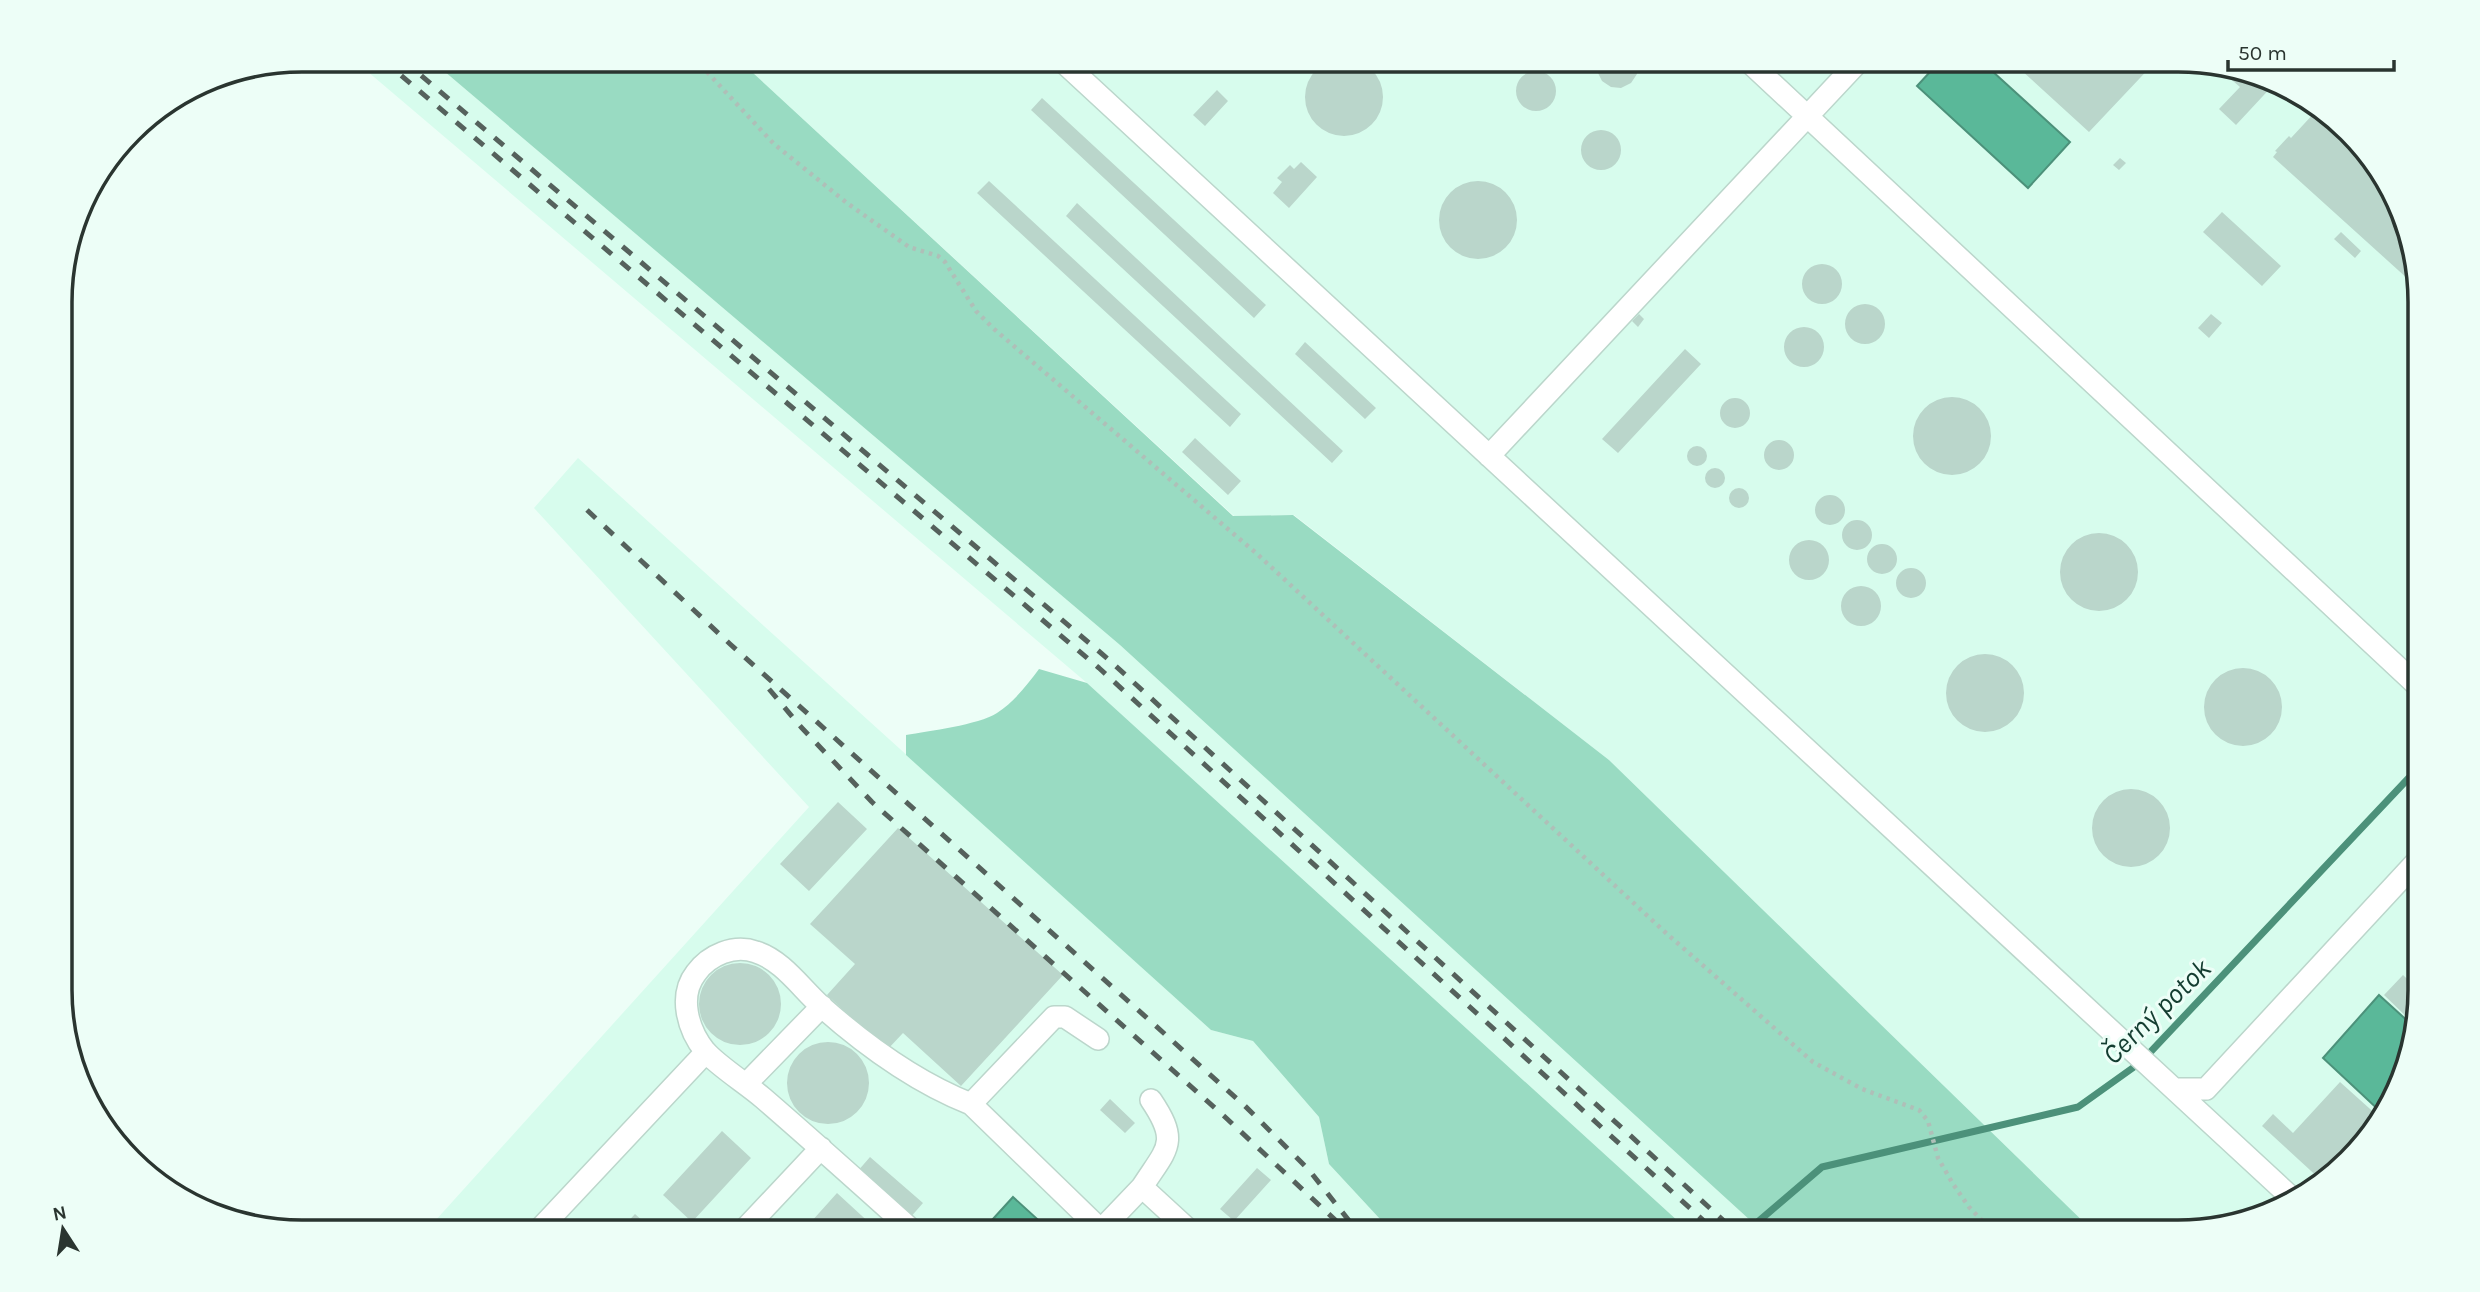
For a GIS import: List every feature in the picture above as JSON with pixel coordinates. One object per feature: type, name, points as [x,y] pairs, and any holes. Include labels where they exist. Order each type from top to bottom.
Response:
[{"type":"lane","points":[[1073,72],[2287,1193]]},
{"type":"lane","points":[[1760,72],[2408,671]]},
{"type":"lane","points":[[1489,456],[1849,72]]},
{"type":"lane","points":[[2174,1088],[2206,1088],[2408,871]]},
{"type":"lane","points":[[894,1220],[821,1148],[747,1083],[706,1052],[686,1011],[687,993],[693,976],[705,962],[720,953],[737,949],[755,951],[771,959],[876,1052],[938,1091],[971,1104],[1089,1220]]},
{"type":"lane","points":[[747,1083],[822,1006]]},
{"type":"lane","points":[[971,1104],[1054,1017],[1065,1017],[1098,1039]]},
{"type":"lane","points":[[549,1220],[706,1052]]},
{"type":"lane","points":[[1111,1220],[1142,1188],[1166,1150],[1169,1131],[1152,1100]]},
{"type":"lane","points":[[752,1220],[821,1148]]},
{"type":"lane","points":[[1142,1188],[1178,1220]]},
{"type":"path","points":[[708,72],[774,144],[847,203],[909,247],[937,256],[945,262],[976,311],[994,329],[1256,553],[1666,933],[1813,1062],[1862,1089],[1919,1110],[1928,1121],[1938,1158],[1969,1207],[1981,1220]]},
{"type":"shaded area","points":[[368,72],[445,72],[1120,645],[1750,1220],[1677,1220],[1087,683]]},
{"type":"shaded area","points":[[445,72],[752,72],[1233,516],[1293,515],[1609,760],[2082,1220],[1750,1220],[1120,645]]},
{"type":"shaded area","points":[[752,72],[2179,72],[2238,80],[2280,95],[2318,119],[2341,139],[2361,162],[2391,214],[2406,271],[2408,991],[2400,1050],[2385,1092],[2370,1118],[2330,1163],[2306,1182],[2280,1197],[2223,1216],[2194,1220],[2082,1220],[1609,760],[1294,515],[1234,516]]},
{"type":"shaded area","points":[[1930,72],[1993,72],[2070,142],[2028,188],[1917,86]]},
{"type":"shaded area","points":[[578,458],[1211,1030],[1253,1041],[1319,1117],[1329,1164],[1381,1220],[436,1220],[809,807],[534,508]]},
{"type":"shaded area","points":[[1039,669],[1087,683],[1677,1220],[1381,1220],[1329,1164],[1319,1117],[1253,1041],[1211,1030],[906,755],[906,735],[953,727],[989,717],[1003,709]]},
{"type":"shaded area","points":[[2379,995],[2406,1020],[2391,1078],[2376,1107],[2323,1058]]},
{"type":"shaded area","points":[[1013,1197],[1038,1220],[992,1220]]},
{"type":"building","points":[[1314,72],[1374,72],[1382,89],[1382,105],[1377,119],[1366,130],[1352,135],[1336,135],[1322,130],[1311,119],[1306,105],[1306,89]]},
{"type":"building","points":[[1598,72],[1637,72],[1631,83],[1621,88],[1611,87],[1602,81]]},
{"type":"building","points":[[2023,72],[2146,72],[2089,132]]},
{"type":"building","points":[[1528,73],[1544,73],[1554,83],[1554,99],[1544,109],[1528,109],[1518,99],[1518,83]]},
{"type":"building","points":[[2230,78],[2268,90],[2236,125],[2219,109],[2240,87]]},
{"type":"building","points":[[1217,90],[1228,101],[1205,126],[1193,115]]},
{"type":"building","points":[[1042,98],[1266,305],[1254,318],[1031,110]]},
{"type":"building","points":[[2312,115],[2341,139],[2361,162],[2391,214],[2400,242],[2406,278],[2273,157],[2289,136],[2291,138]]},
{"type":"building","points":[[1601,130],[1609,131],[1615,136],[1620,142],[1620,158],[1615,164],[1609,169],[1601,170],[1593,169],[1587,164],[1582,158],[1581,150],[1582,142],[1587,136],[1593,131]]},
{"type":"building","points":[[2120,158],[2126,163],[2119,170],[2113,165]]},
{"type":"building","points":[[1301,162],[1317,177],[1289,208],[1273,193],[1282,182],[1277,178],[1290,165],[1294,169]]},
{"type":"building","points":[[989,181],[1241,414],[1230,427],[977,193]]},
{"type":"building","points":[[1470,181],[1486,181],[1500,187],[1511,198],[1517,212],[1517,228],[1511,242],[1500,253],[1486,259],[1470,259],[1456,253],[1445,242],[1439,228],[1439,212],[1445,198],[1456,187]]},
{"type":"building","points":[[1077,203],[1343,451],[1332,463],[1066,216]]},
{"type":"building","points":[[2222,212],[2281,266],[2262,286],[2203,232]]},
{"type":"building","points":[[2341,232],[2361,251],[2355,258],[2334,239]]},
{"type":"building","points":[[1822,264],[1830,265],[1836,270],[1841,276],[1841,292],[1836,298],[1830,303],[1822,304],[1814,303],[1808,298],[1803,292],[1802,284],[1803,276],[1808,270],[1814,265]]},
{"type":"building","points":[[1865,304],[1873,305],[1879,310],[1884,316],[1884,332],[1879,338],[1873,343],[1865,344],[1857,343],[1851,338],[1846,332],[1845,324],[1846,316],[1851,310],[1857,305]]},
{"type":"building","points":[[1639,314],[1644,319],[1638,327],[1632,321]]},
{"type":"building","points":[[2211,314],[2222,323],[2209,338],[2198,328]]},
{"type":"building","points":[[1804,327],[1812,328],[1818,333],[1823,339],[1823,355],[1818,361],[1812,366],[1804,367],[1796,366],[1790,361],[1785,355],[1784,347],[1785,339],[1790,333],[1796,328]]},
{"type":"building","points":[[1305,342],[1376,408],[1365,419],[1295,354]]},
{"type":"building","points":[[1685,349],[1701,364],[1618,453],[1602,439]]},
{"type":"building","points":[[1952,397],[1967,400],[1984,414],[1991,436],[1988,451],[1974,468],[1952,475],[1937,472],[1920,458],[1913,436],[1916,421],[1930,404]]},
{"type":"building","points":[[1735,398],[1746,402],[1750,413],[1746,424],[1735,428],[1724,424],[1720,413],[1724,402]]},
{"type":"building","points":[[1195,438],[1241,481],[1228,495],[1182,452]]},
{"type":"building","points":[[1779,440],[1790,444],[1794,455],[1790,466],[1779,470],[1768,466],[1764,455],[1768,444]]},
{"type":"building","points":[[1697,446],[1704,449],[1707,456],[1704,463],[1697,466],[1690,463],[1687,456],[1690,449]]},
{"type":"building","points":[[1715,468],[1722,471],[1725,478],[1722,485],[1715,488],[1708,485],[1705,478],[1708,471]]},
{"type":"building","points":[[1739,488],[1746,491],[1749,498],[1746,505],[1739,508],[1732,505],[1729,498],[1732,491]]},
{"type":"building","points":[[1830,495],[1841,499],[1845,510],[1841,521],[1830,525],[1819,521],[1815,510],[1819,499]]},
{"type":"building","points":[[1857,520],[1868,524],[1872,535],[1868,546],[1857,550],[1846,546],[1842,535],[1846,524]]},
{"type":"building","points":[[2099,533],[2114,536],[2126,545],[2135,557],[2138,572],[2135,587],[2126,599],[2114,608],[2099,611],[2084,608],[2072,599],[2063,587],[2060,572],[2063,557],[2072,545],[2084,536]]},
{"type":"building","points":[[1809,540],[1817,541],[1823,546],[1828,552],[1828,568],[1823,574],[1817,579],[1809,580],[1801,579],[1795,574],[1790,568],[1789,560],[1790,552],[1795,546],[1801,541]]},
{"type":"building","points":[[1882,544],[1893,548],[1897,559],[1893,570],[1882,574],[1871,570],[1867,559],[1871,548]]},
{"type":"building","points":[[1911,568],[1922,572],[1926,583],[1922,594],[1911,598],[1900,594],[1896,583],[1900,572]]},
{"type":"building","points":[[1861,586],[1869,587],[1875,592],[1880,598],[1880,614],[1875,620],[1869,625],[1861,626],[1853,625],[1847,620],[1842,614],[1841,606],[1842,598],[1847,592],[1853,587]]},
{"type":"building","points":[[1985,654],[2000,657],[2017,671],[2024,693],[2021,708],[2007,725],[1985,732],[1970,729],[1953,715],[1946,693],[1949,678],[1963,661]]},
{"type":"building","points":[[2243,668],[2258,671],[2270,680],[2279,692],[2282,707],[2279,722],[2270,734],[2258,743],[2243,746],[2228,743],[2216,734],[2207,722],[2204,707],[2207,692],[2216,680],[2228,671]]},
{"type":"building","points":[[2131,789],[2146,792],[2158,801],[2167,813],[2170,828],[2167,843],[2158,855],[2146,864],[2131,867],[2116,864],[2104,855],[2095,843],[2092,828],[2095,813],[2104,801],[2116,792]]},
{"type":"building","points":[[838,802],[867,829],[809,891],[780,864]]},
{"type":"building","points":[[898,828],[1063,975],[961,1086],[903,1033],[887,1050],[827,995],[855,964],[810,924]]},
{"type":"building","points":[[740,963],[756,966],[769,975],[778,988],[781,1004],[778,1020],[769,1033],[756,1042],[740,1045],[724,1042],[711,1033],[702,1020],[699,1004],[702,988],[711,975],[724,966]]},
{"type":"building","points":[[2403,975],[2408,980],[2406,1017],[2384,995]]},
{"type":"building","points":[[828,1042],[844,1045],[857,1054],[866,1067],[869,1083],[866,1099],[857,1112],[844,1121],[828,1124],[812,1121],[799,1112],[790,1099],[787,1083],[790,1067],[799,1054],[812,1045]]},
{"type":"building","points":[[2340,1082],[2373,1112],[2351,1142],[2315,1175],[2262,1126],[2273,1114],[2293,1133]]},
{"type":"building","points":[[1110,1099],[1135,1123],[1125,1133],[1100,1110]]},
{"type":"building","points":[[722,1131],[751,1158],[694,1220],[690,1220],[663,1195]]},
{"type":"building","points":[[870,1157],[923,1203],[909,1219],[857,1172]]},
{"type":"building","points":[[1257,1168],[1271,1180],[1235,1220],[1220,1209]]},
{"type":"building","points":[[837,1193],[866,1220],[813,1220]]},
{"type":"building","points":[[635,1214],[642,1220],[629,1220]]},
{"type":"waterway","name":"Černý potok","points":[[1760,1220],[1822,1167],[2078,1107],[2141,1062],[2408,779]]},
{"type":"railway","points":[[397,72],[1099,668],[1703,1220]]},
{"type":"railway","points":[[417,72],[1108,659],[1723,1220]]},
{"type":"railway","points":[[587,510],[730,644],[1245,1106],[1309,1170],[1349,1220]]},
{"type":"railway","points":[[769,689],[872,802],[1224,1116],[1335,1220]]}]
